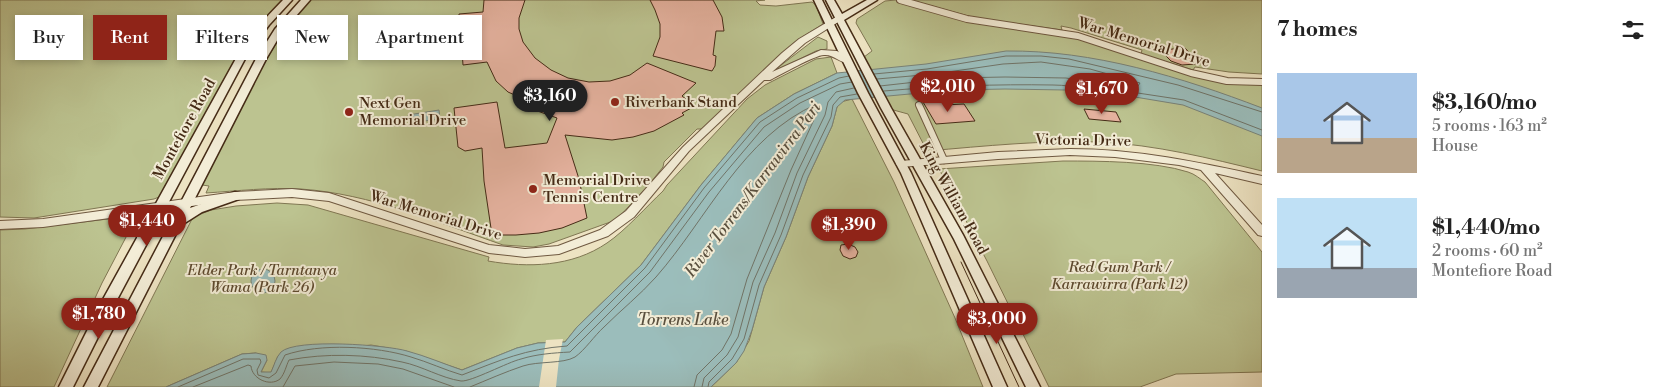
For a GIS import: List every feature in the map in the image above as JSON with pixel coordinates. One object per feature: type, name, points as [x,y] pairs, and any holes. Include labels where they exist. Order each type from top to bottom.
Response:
[{"type":"main road","name":"Montefiore Road","points":[[66,387],[106,307],[243,55],[266,22],[288,0]]},
{"type":"main road","points":[[91,387],[131,306],[264,53],[278,31],[306,0]]},
{"type":"main road","name":"King William Road","points":[[818,0],[847,61],[901,164],[933,232],[1000,387]]},
{"type":"main road","name":"King William Road","points":[[830,0],[886,108],[960,238],[1033,387]]},
{"type":"main road","points":[[840,19],[873,0]]},
{"type":"main road","points":[[847,34],[851,30],[854,10]]},
{"type":"main road","points":[[169,235],[187,214],[235,196]]},
{"type":"street","name":"War Memorial Drive","points":[[900,0],[968,19],[1078,36],[1170,67],[1210,78],[1227,81],[1262,82]]},
{"type":"street","name":"War Memorial Drive","points":[[0,225],[28,225],[187,201],[292,193],[317,195],[489,249],[525,253],[559,250],[604,233],[630,214],[686,149],[792,48],[840,19]]},
{"type":"street","points":[[750,88],[821,52],[834,52],[847,61]]},
{"type":"street","points":[[919,105],[944,160]]},
{"type":"street","name":"Victoria Drive","points":[[901,164],[1062,152],[1095,152],[1155,157],[1262,180]]},
{"type":"street","points":[[1203,166],[1262,232]]},
{"type":"street","points":[[1224,171],[1222,179],[1229,194]]},
{"type":"street","points":[[105,214],[129,215],[142,220],[144,228],[140,244]]},
{"type":"green space","points":[[0,0],[285,0],[267,26],[267,15],[177,15],[177,60],[243,60],[216,98],[159,197],[34,218],[0,217]]},
{"type":"green space","points":[[311,0],[765,0],[756,1],[760,5],[776,6],[812,2],[816,5],[823,24],[796,41],[702,129],[697,129],[664,162],[663,167],[647,187],[616,220],[549,244],[533,247],[503,245],[404,210],[327,192],[277,188],[206,193],[209,186],[202,185],[229,130],[277,43],[277,60],[348,60],[348,15],[297,15]]},
{"type":"green space","points":[[896,0],[960,18],[1075,38],[1173,69],[1262,84],[1262,171],[1162,149],[1101,142],[992,145],[927,151],[908,114],[886,108],[860,60],[872,51],[856,23],[857,19],[885,1]]},
{"type":"green space","points":[[910,0],[1262,0],[1262,74],[1195,67],[1193,70],[1141,54],[1142,50],[1071,28],[1061,26],[1062,30],[976,18]]},
{"type":"green space","points":[[818,37],[827,41],[827,49],[816,51],[778,70],[776,69]]},
{"type":"green space","name":"Elder Park / Tarntanya Wama (Park 26)","points":[[831,57],[837,73],[794,94],[757,118],[701,185],[641,265],[577,327],[565,342],[538,343],[517,348],[462,370],[406,351],[371,345],[278,356],[271,373],[261,372],[267,360],[256,353],[242,354],[166,387],[107,387],[193,217],[211,210],[236,206],[277,203],[308,205],[489,257],[488,261],[534,265],[565,261],[593,251],[621,232],[663,191],[747,99],[765,85],[816,59]]},
{"type":"green space","points":[[852,99],[894,182],[955,318],[983,387],[711,387],[736,363],[749,341],[764,287],[786,237],[808,177],[832,126],[837,107],[841,102]]},
{"type":"green space","name":"Red Gum Park / Karrawirra (Park 12)","points":[[1063,161],[1126,162],[1174,168],[1191,173],[1205,182],[1262,252],[1262,372],[1176,374],[1140,387],[1049,387],[939,169]]},
{"type":"green space","points":[[116,218],[135,220],[102,283],[54,387],[0,387],[0,230],[25,229]]},
{"type":"water","name":"Torrens Lake","points":[[1006,51],[1039,52],[1104,60],[1200,86],[1262,108],[1262,136],[1183,105],[1117,94],[1110,97],[1065,90],[953,90],[845,100],[837,107],[832,126],[808,177],[786,237],[764,287],[744,351],[736,363],[711,387],[166,387],[242,354],[256,353],[266,355],[267,360],[261,372],[271,372],[281,352],[304,345],[342,344],[396,349],[421,355],[462,370],[517,348],[538,343],[565,342],[577,327],[641,265],[701,185],[757,118],[794,94],[837,73],[926,64]]},
{"type":"water","points":[[439,110],[440,119],[409,123],[408,115]]},
{"type":"water","points":[[263,269],[272,272],[275,281],[272,290],[263,293],[254,290],[251,281],[254,272]]},
{"type":"pier","points":[[563,339],[556,387],[539,387],[546,340]]},
{"type":"building","points":[[484,0],[525,0],[519,18],[519,29],[523,42],[535,58],[551,70],[568,78],[589,82],[610,81],[630,75],[647,63],[696,83],[682,96],[695,106],[682,113],[684,115],[654,131],[633,137],[612,140],[565,135],[579,179],[587,218],[562,228],[539,233],[492,235],[484,181],[482,148],[465,151],[458,147],[454,108],[497,102],[505,148],[547,143],[557,118],[532,109],[543,96],[529,88],[517,96],[508,92],[496,81],[487,62],[463,65],[463,60],[482,60],[482,15],[459,14],[483,12]]},
{"type":"building","points":[[650,0],[713,0],[722,17],[724,31],[716,31],[713,55],[716,56],[715,66],[712,71],[653,56],[660,37],[660,24]]},
{"type":"building","points":[[1185,48],[1193,57],[1202,56],[1209,63],[1182,65],[1171,61],[1160,50]]},
{"type":"building","points":[[941,100],[944,105],[964,104],[975,121],[936,124],[923,102]]},
{"type":"building","points":[[1084,109],[1116,112],[1121,122],[1089,119]]},
{"type":"building","points":[[848,244],[855,247],[858,252],[856,257],[850,259],[843,256],[840,250],[841,245]]},
{"type":"tram line","points":[[961,262],[1019,387]]},
{"type":"place","name":"Riverbank Stand","points":[[615,102]]},
{"type":"place","name":"Next Gen Memorial Drive","points":[[349,112]]},
{"type":"place","name":"Memorial Drive Tennis Centre","points":[[533,189]]},
{"type":"water label","name":"River Torrens/Karrawirra Pari","points":[[752,189]]}]
